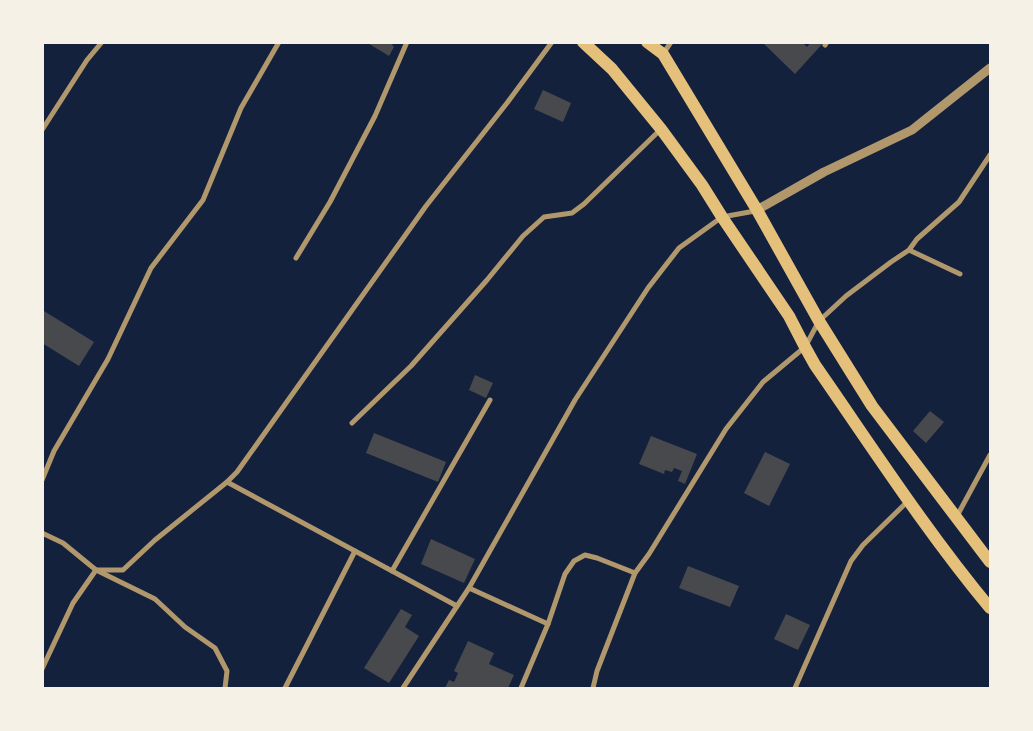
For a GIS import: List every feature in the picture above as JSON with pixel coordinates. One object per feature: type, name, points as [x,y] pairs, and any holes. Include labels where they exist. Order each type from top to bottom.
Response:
[{"type":"main road","points":[[583,42],[612,69],[661,129],[702,185],[790,316],[815,365],[908,501],[947,555],[990,608]]},
{"type":"main road","points":[[647,42],[663,54],[757,210],[819,321],[872,406],[990,562]]},
{"type":"street","points":[[42,130],[87,60],[102,42]]},
{"type":"street","points":[[42,480],[54,451],[108,359],[151,268],[202,200],[241,108],[279,42]]},
{"type":"street","points":[[296,258],[330,202],[375,116],[407,42]]},
{"type":"street","points":[[96,570],[123,570],[155,540],[228,482],[237,472],[426,206],[552,42]]},
{"type":"street","points":[[663,54],[670,42]]},
{"type":"street","points":[[403,688],[469,588],[575,400],[648,288],[679,248],[722,217],[757,210],[824,172],[912,130],[990,68]]},
{"type":"street","points":[[352,423],[411,366],[523,236],[544,217],[572,213],[584,204],[661,129]]},
{"type":"street","points":[[593,688],[635,573],[726,429],[763,382],[805,347],[819,321],[846,296],[909,250],[917,239],[960,202],[990,155]]},
{"type":"street","points":[[909,250],[960,274]]},
{"type":"street","points":[[392,571],[490,400]]},
{"type":"street","points":[[956,516],[990,455]]},
{"type":"street","points":[[228,482],[457,606]]},
{"type":"street","points":[[795,688],[851,561],[863,545],[908,501]]},
{"type":"street","points":[[42,533],[63,543],[96,570],[155,600],[185,627],[215,648],[227,671],[225,688]]},
{"type":"street","points":[[285,688],[355,551]]},
{"type":"street","points":[[521,688],[548,624],[565,574],[574,561],[585,554],[635,573]]},
{"type":"street","points":[[42,669],[73,603],[96,570]]},
{"type":"street","points":[[469,588],[548,624]]},
{"type":"building","points":[[366,42],[390,42],[394,47],[389,56]]},
{"type":"building","points":[[762,42],[802,42],[807,47],[811,42],[824,42],[795,74]]},
{"type":"building","points":[[543,90],[571,103],[563,122],[534,109]]},
{"type":"building","points":[[44,311],[94,342],[79,366],[42,343],[42,313]]},
{"type":"building","points":[[475,375],[493,383],[486,398],[469,390]]},
{"type":"building","points":[[930,411],[944,422],[926,443],[913,431]]},
{"type":"building","points":[[374,433],[446,462],[438,482],[366,453]]},
{"type":"building","points":[[651,436],[697,454],[685,484],[678,481],[682,471],[674,468],[672,472],[665,470],[664,474],[639,464]]},
{"type":"building","points":[[765,452],[790,464],[769,506],[744,493]]},
{"type":"building","points":[[431,539],[475,559],[464,583],[421,564]]},
{"type":"building","points":[[688,566],[739,586],[730,607],[679,588]]},
{"type":"building","points":[[401,609],[412,615],[405,627],[419,636],[389,683],[364,668]]},
{"type":"building","points":[[786,614],[810,625],[798,650],[774,639]]},
{"type":"building","points":[[468,641],[494,653],[489,664],[514,675],[508,688],[445,688],[449,680],[454,682],[458,673],[454,671]]}]
